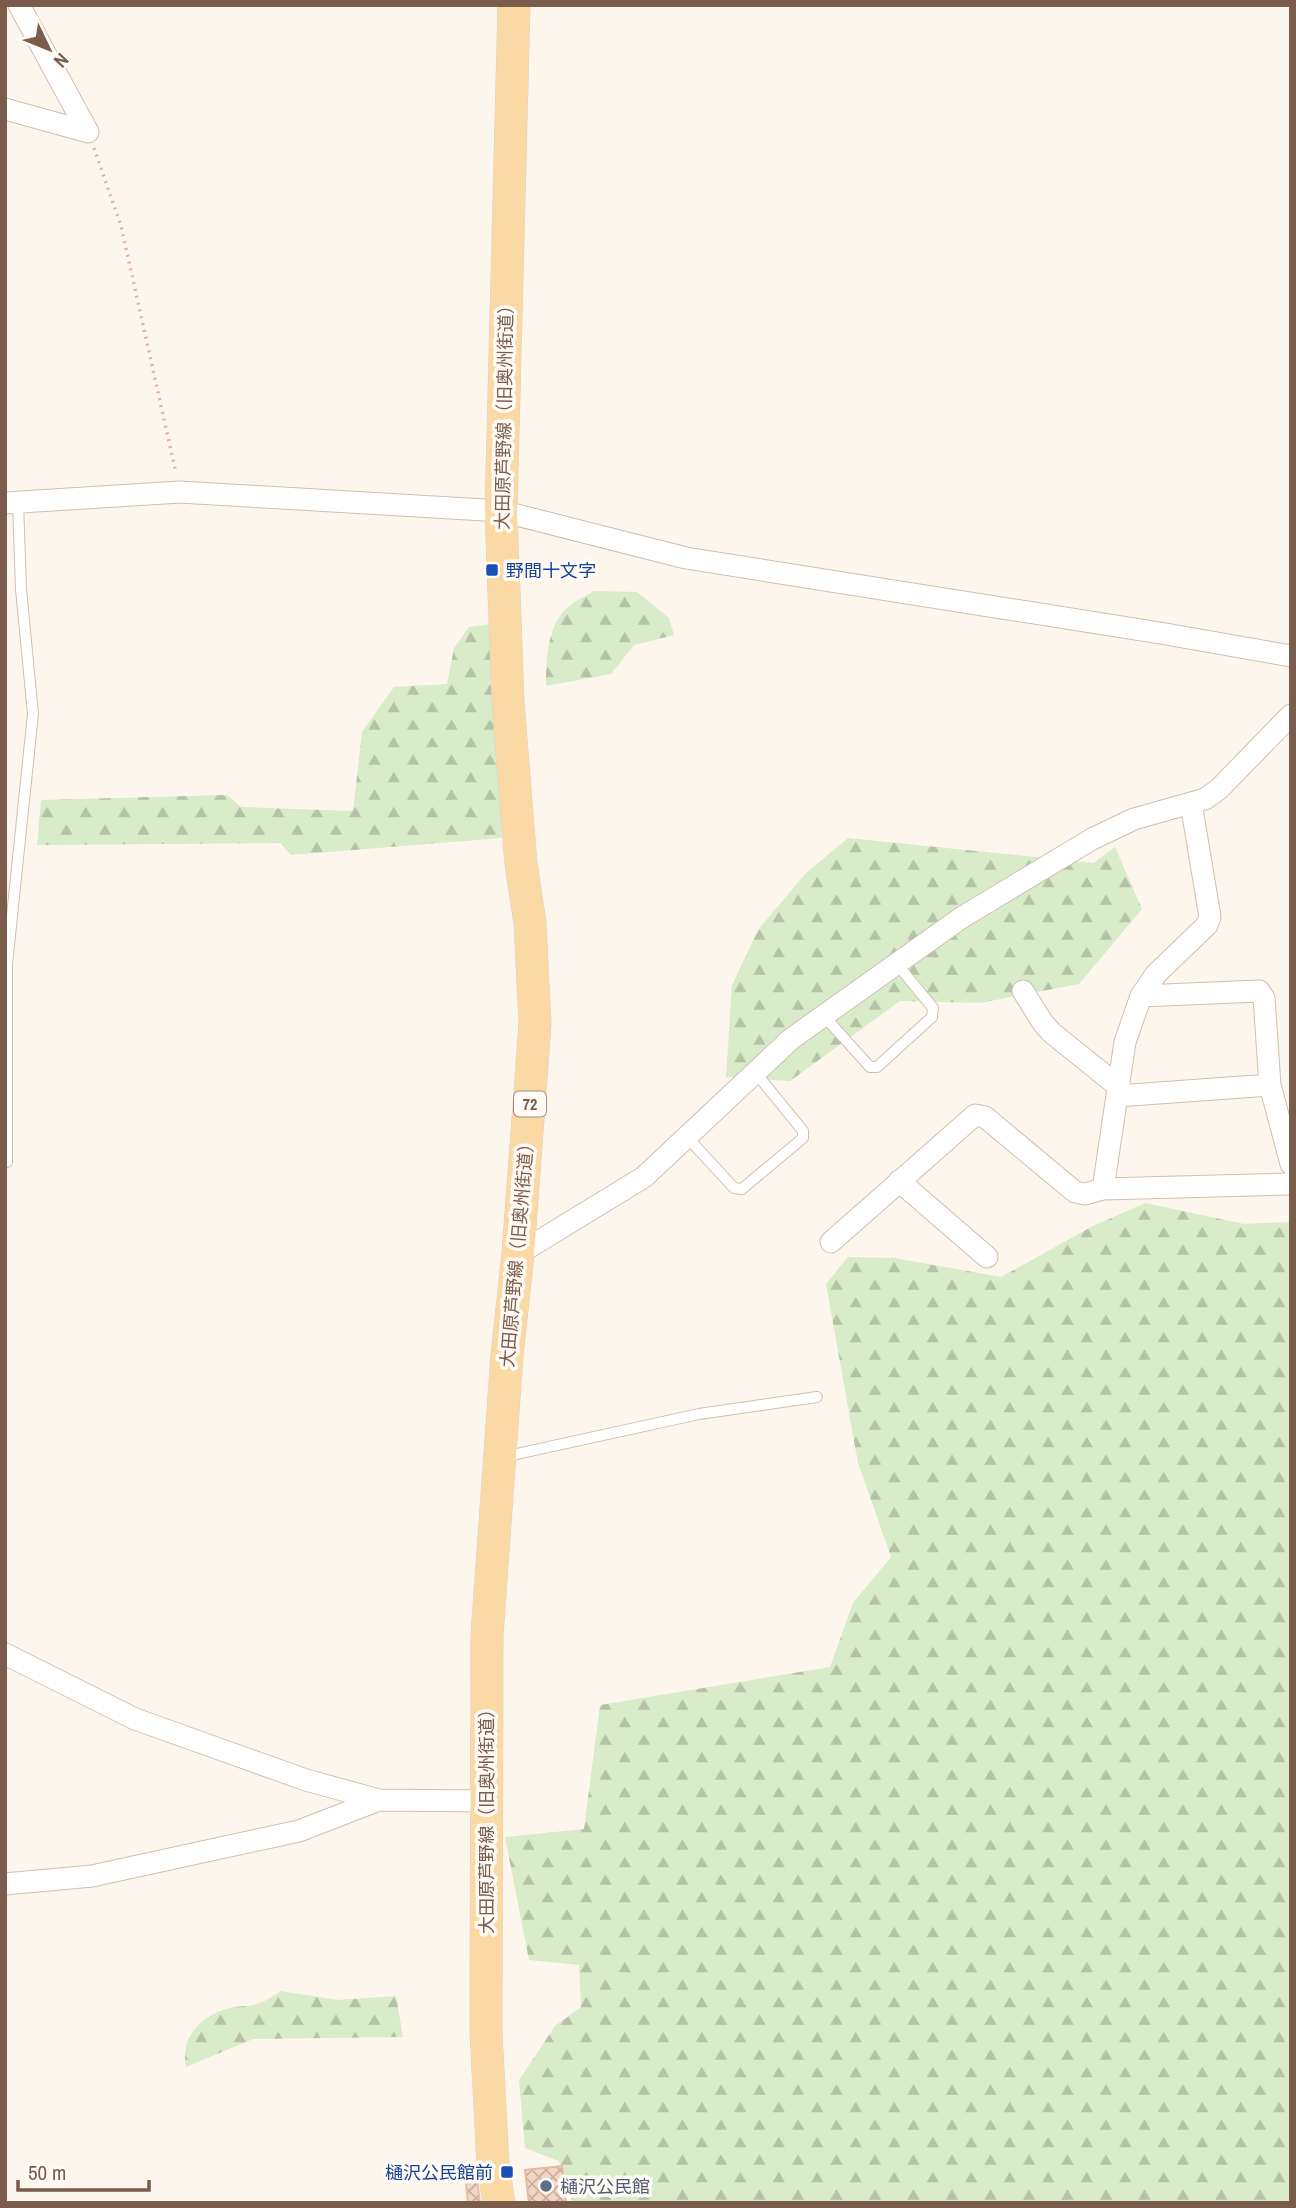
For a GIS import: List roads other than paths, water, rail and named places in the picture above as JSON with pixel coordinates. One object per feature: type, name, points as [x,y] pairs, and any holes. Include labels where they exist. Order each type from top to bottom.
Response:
[{"type":"main road","name":"大田原芦野線（旧奥州街道）","points":[[499,2203],[493,2165],[486,2032],[487,1635],[535,1024],[530,923],[522,864],[508,702],[500,510],[514,5]]},
{"type":"street","points":[[5,109],[88,132],[19,5]]},
{"type":"street","points":[[11,503],[180,492],[500,510],[686,558],[1291,656]]},
{"type":"street","points":[[518,1254],[643,1177],[792,1039],[961,918],[1092,839],[1134,820],[1205,799],[1219,789],[1291,715]]},
{"type":"street","points":[[1103,1189],[1125,1042],[1141,996],[1156,974],[1207,925],[1210,917],[1191,803]]},
{"type":"street","points":[[1023,990],[1052,1033],[1118,1091],[1270,1085]]},
{"type":"street","points":[[1141,996],[1259,991],[1264,998],[1270,1085],[1291,1164]]},
{"type":"street","points":[[831,1242],[975,1115],[985,1116],[1074,1192],[1085,1194],[1103,1189],[1291,1182]]},
{"type":"street","points":[[899,1181],[987,1257]]},
{"type":"street","points":[[5,1654],[135,1719],[306,1780],[379,1800],[486,1801]]},
{"type":"street","points":[[5,1884],[92,1876],[299,1832],[379,1800]]},
{"type":"lane","points":[[7,1162],[7,964],[33,714],[11,503]]},
{"type":"lane","points":[[824,1016],[870,1067],[877,1067],[932,1017],[933,1008],[897,964]]},
{"type":"lane","points":[[687,1137],[734,1188],[742,1189],[803,1138],[803,1131],[755,1072]]},
{"type":"lane","points":[[499,1458],[699,1414],[817,1397]]},
{"type":"place","name":"野間十文字","points":[[492,570]]},
{"type":"place","name":"樋沢公民館前","points":[[507,2172]]},
{"type":"place","name":"樋沢公民館","points":[[546,2186]]}]
